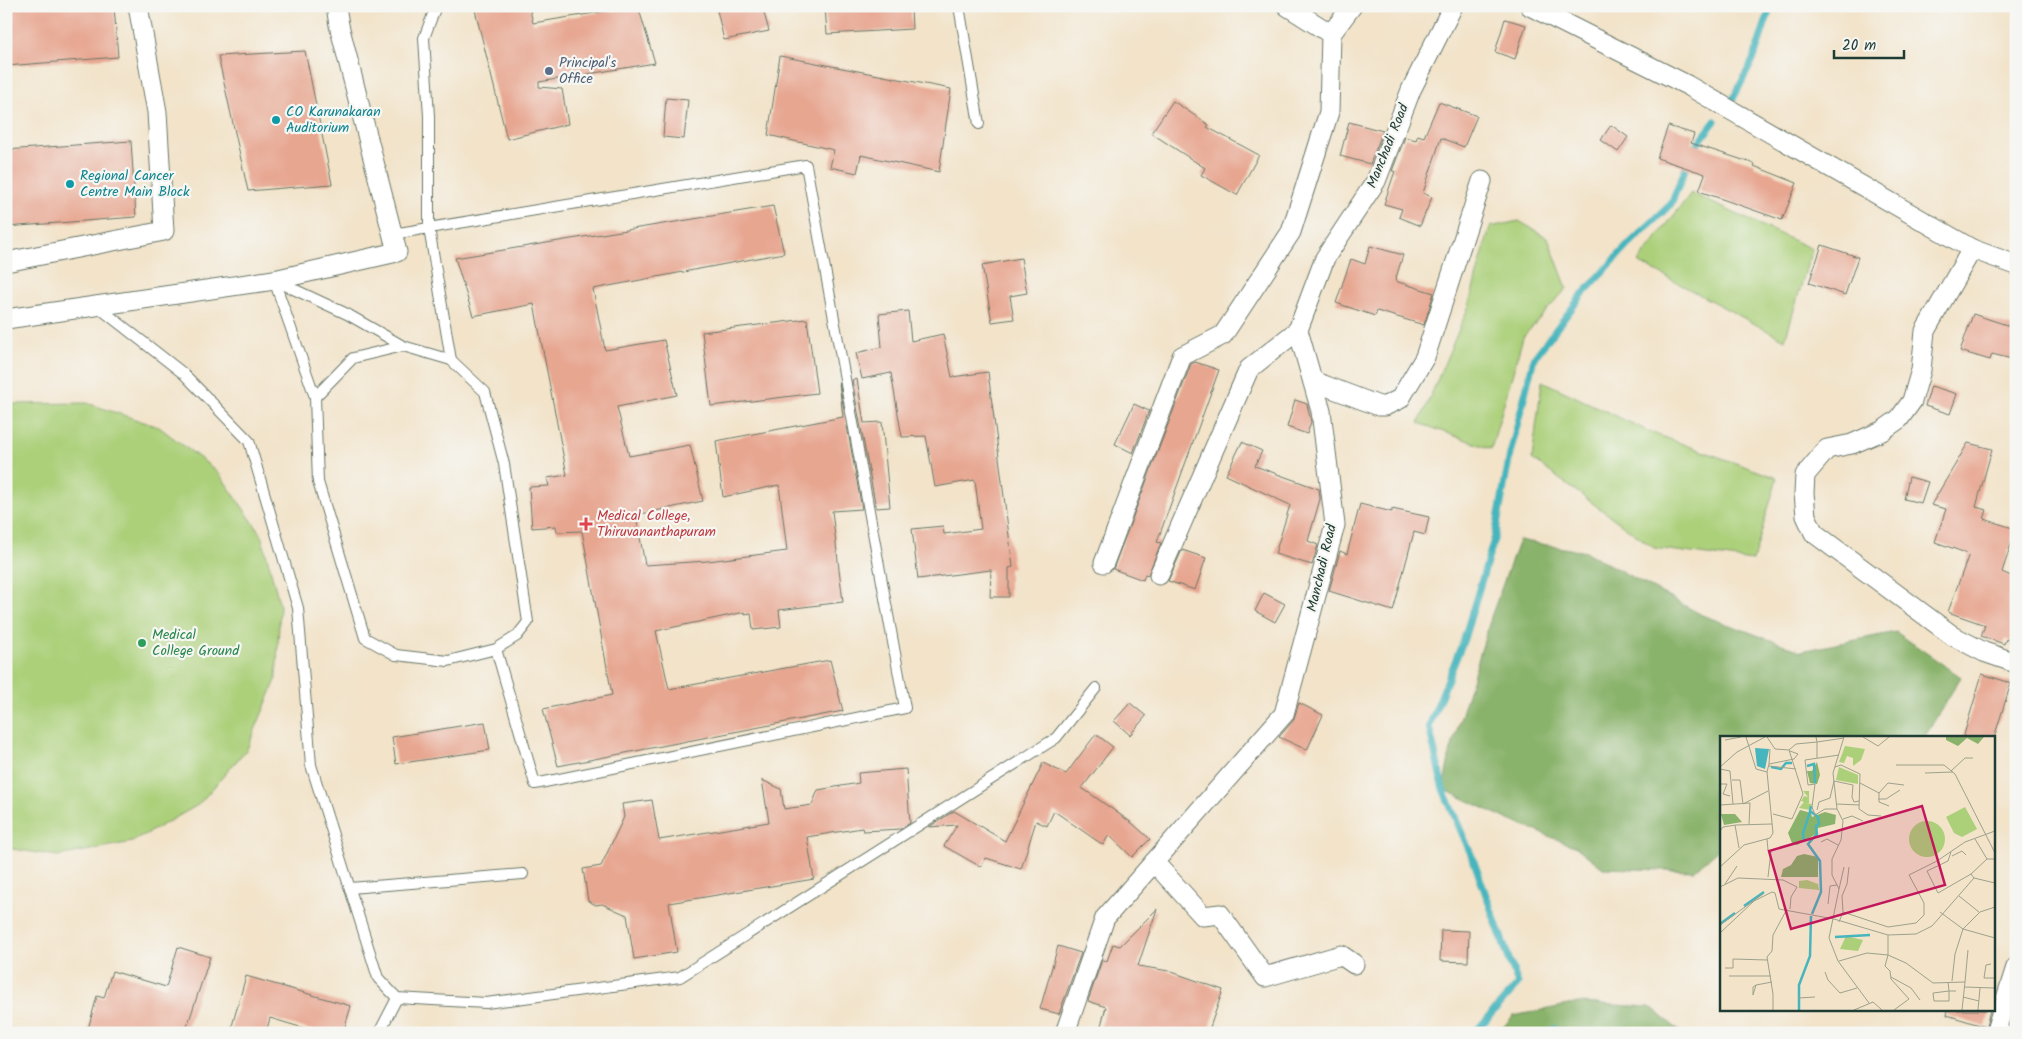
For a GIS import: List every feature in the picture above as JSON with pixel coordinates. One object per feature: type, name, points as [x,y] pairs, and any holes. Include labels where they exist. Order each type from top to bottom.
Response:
[{"type":"street","points":[[6,262],[86,248],[164,231],[157,112],[138,6]]},
{"type":"street","points":[[1287,6],[1331,34]]},
{"type":"street","points":[[1104,563],[1182,356],[1223,336],[1291,232],[1329,112],[1331,34],[1352,6]]},
{"type":"street","name":"Manchadi Road","points":[[1065,1033],[1105,918],[1284,714],[1335,525],[1321,411],[1298,330],[1325,258],[1376,181],[1410,90],[1453,6]]},
{"type":"street","points":[[1530,6],[1687,85],[1972,249],[2013,260]]},
{"type":"street","points":[[6,319],[274,280],[397,252],[339,25],[337,7]]},
{"type":"street","points":[[1313,380],[1379,406],[1385,406],[1400,399],[1425,357],[1482,181]]},
{"type":"street","points":[[1972,249],[1925,331],[1922,370],[1912,401],[1898,419],[1882,431],[1852,444],[1827,449],[1814,462],[1805,475],[1806,516],[1814,533],[1953,636],[1984,652],[2016,663]]},
{"type":"street","points":[[1159,575],[1249,369],[1298,330]]},
{"type":"street","points":[[1154,862],[1203,916],[1220,914],[1265,976],[1341,955],[1354,964]]},
{"type":"street","points":[[2001,1033],[1997,1027],[2016,967]]},
{"type":"lane","points":[[436,6],[424,38],[429,116],[429,228],[450,360]]},
{"type":"lane","points":[[959,6],[979,124]]},
{"type":"lane","points":[[393,234],[806,166],[905,708],[535,784],[496,649]]},
{"type":"lane","points":[[274,280],[347,314],[403,346],[450,360],[485,392],[504,464],[528,622],[517,636],[496,649],[448,661],[396,655],[365,638],[318,482],[315,397],[274,280]]},
{"type":"lane","points":[[97,306],[184,374],[249,441],[298,608],[311,765],[378,978],[397,998],[486,1003],[680,977],[1056,738],[1096,688]]},
{"type":"lane","points":[[315,397],[353,358],[403,346]]},
{"type":"lane","points":[[350,888],[523,874]]},
{"type":"lane","points":[[379,1033],[397,998]]},
{"type":"green space","points":[[1691,193],[1812,249],[1785,340],[1638,262]]},
{"type":"green space","points":[[1519,221],[1548,238],[1567,288],[1523,337],[1491,449],[1419,423],[1468,308],[1490,227]]},
{"type":"green space","points":[[1542,381],[1650,432],[1777,478],[1753,561],[1654,548],[1532,459]]},
{"type":"green space","name":"Medical College Ground","points":[[87,403],[159,427],[218,472],[261,534],[280,606],[276,680],[247,749],[198,805],[132,842],[58,856],[6,848],[6,406],[12,404]]},
{"type":"green space","points":[[1519,540],[1586,552],[1702,615],[1801,651],[1896,632],[1961,677],[1925,736],[1720,736],[1720,848],[1694,871],[1603,868],[1576,847],[1509,820],[1443,789],[1450,753],[1492,614]]},
{"type":"green space","points":[[1578,1003],[1651,1007],[1682,1033],[1498,1033],[1513,1016]]},
{"type":"building","points":[[6,6],[114,6],[118,57],[6,66]]},
{"type":"building","name":"Principal's Office","points":[[474,6],[529,6],[533,23],[638,6],[655,63],[539,82],[539,87],[562,89],[568,124],[507,139]]},
{"type":"building","points":[[716,6],[762,6],[769,31],[724,40]]},
{"type":"building","points":[[825,6],[911,6],[912,29],[827,34]]},
{"type":"building","points":[[1505,19],[1526,25],[1515,59],[1495,52]]},
{"type":"building","name":"CO Karunakaran Auditorium","points":[[305,51],[332,184],[248,191],[218,56]]},
{"type":"building","points":[[780,56],[951,89],[939,172],[861,155],[857,173],[830,167],[834,150],[768,135]]},
{"type":"building","points":[[666,98],[688,100],[684,139],[663,137]]},
{"type":"building","points":[[1173,101],[1209,125],[1207,127],[1259,155],[1237,195],[1201,175],[1205,168],[1151,133]]},
{"type":"building","points":[[1439,102],[1477,116],[1464,147],[1441,138],[1423,193],[1432,197],[1420,226],[1399,217],[1402,209],[1384,204],[1395,171],[1392,171],[1405,137],[1416,140],[1418,135],[1424,137]]},
{"type":"building","points":[[1349,122],[1383,131],[1370,164],[1340,156]]},
{"type":"building","points":[[1611,125],[1628,137],[1618,152],[1601,140]]},
{"type":"building","points":[[1668,126],[1694,134],[1691,143],[1755,164],[1754,166],[1797,183],[1782,220],[1699,191],[1705,174],[1657,158]]},
{"type":"building","name":"Regional Cancer Centre Main Block","points":[[131,141],[136,217],[6,227],[6,150]]},
{"type":"building","points":[[773,206],[784,253],[593,289],[605,350],[664,340],[677,395],[617,407],[629,456],[690,445],[703,501],[636,515],[645,565],[708,561],[787,551],[779,485],[723,497],[716,441],[843,417],[839,382],[862,509],[832,511],[843,602],[779,610],[781,627],[753,630],[751,613],[745,614],[745,612],[656,631],[669,689],[830,660],[843,711],[558,766],[543,709],[612,695],[582,531],[557,532],[556,526],[532,528],[529,487],[549,486],[547,478],[567,475],[534,304],[473,316],[455,258]]},
{"type":"building","points":[[1822,245],[1858,257],[1845,295],[1809,283]]},
{"type":"building","points":[[1370,246],[1403,255],[1395,281],[1434,293],[1424,325],[1377,311],[1375,316],[1336,303],[1351,259],[1365,264]]},
{"type":"building","points":[[1021,258],[1027,293],[1010,296],[1014,319],[992,322],[982,265]]},
{"type":"building","points":[[908,311],[911,341],[943,334],[952,377],[988,372],[1013,567],[1009,568],[1009,597],[990,597],[991,570],[918,579],[912,529],[943,526],[944,534],[981,529],[975,480],[935,487],[926,436],[902,437],[891,373],[862,379],[856,353],[882,347],[879,314]]},
{"type":"building","points":[[1973,314],[2016,328],[2016,360],[1992,354],[1990,360],[1960,351]]},
{"type":"building","points":[[807,319],[817,393],[711,406],[702,332]]},
{"type":"building","points":[[1195,362],[1219,370],[1157,542],[1161,543],[1148,575],[1145,574],[1143,580],[1113,569],[1191,364]]},
{"type":"building","points":[[857,379],[864,423],[882,422],[890,507],[876,508],[852,380]]},
{"type":"building","points":[[1931,386],[1957,394],[1950,414],[1925,406]]},
{"type":"building","points":[[1295,400],[1307,404],[1311,422],[1307,434],[1287,427]]},
{"type":"building","points":[[1134,404],[1149,411],[1133,453],[1115,444]]},
{"type":"building","points":[[1242,442],[1262,451],[1255,466],[1319,489],[1320,499],[1308,541],[1318,545],[1312,565],[1275,554],[1290,505],[1226,475]]},
{"type":"building","points":[[1968,443],[1992,449],[1976,507],[1987,510],[1984,519],[2016,529],[2002,572],[2016,578],[2016,644],[2006,639],[2004,644],[1981,636],[1985,625],[1948,612],[1969,554],[1935,542],[1946,509],[1931,505]]},
{"type":"building","points":[[1909,477],[1928,482],[1921,503],[1904,499]]},
{"type":"building","points":[[1360,504],[1392,512],[1392,509],[1429,517],[1425,535],[1414,532],[1393,611],[1329,591],[1340,551],[1347,554]]},
{"type":"building","points":[[1182,550],[1206,558],[1195,590],[1168,581]]},
{"type":"building","points":[[1264,593],[1285,604],[1275,622],[1255,611]]},
{"type":"building","points":[[1982,674],[2011,683],[1994,738],[1994,736],[1964,736]]},
{"type":"building","points":[[1130,703],[1146,716],[1130,735],[1114,721]]},
{"type":"building","points":[[1299,703],[1323,715],[1307,750],[1279,737],[1293,721]]},
{"type":"building","points":[[485,722],[490,750],[396,764],[392,737]]},
{"type":"building","points":[[1096,734],[1113,747],[1082,788],[1132,823],[1150,839],[1132,857],[1109,835],[1103,845],[1054,811],[1047,826],[1036,821],[1021,869],[986,858],[981,867],[944,846],[957,825],[929,827],[954,811],[1005,841],[1043,763],[1066,774]]},
{"type":"building","points":[[906,769],[910,823],[901,829],[863,831],[862,828],[807,837],[814,879],[669,903],[677,952],[634,959],[627,915],[602,904],[596,905],[588,901],[583,869],[601,866],[624,817],[622,804],[652,800],[659,840],[769,822],[762,780],[781,789],[784,809],[812,805],[818,790],[859,783],[858,773]]},
{"type":"building","points":[[1157,909],[1138,966],[1169,971],[1223,990],[1208,1033],[1099,1033],[1106,1007],[1088,1001],[1102,960],[1107,961],[1113,944],[1120,946]]},
{"type":"building","points":[[1441,930],[1469,931],[1468,962],[1440,961]]},
{"type":"building","points":[[1058,946],[1081,953],[1059,1014],[1040,1009]]},
{"type":"building","points":[[178,947],[210,957],[185,1033],[87,1033],[97,996],[104,998],[112,971],[166,987]]},
{"type":"building","points":[[246,976],[351,1006],[343,1033],[320,1033],[270,1018],[266,1033],[230,1033]]},
{"type":"building","points":[[1948,1012],[1990,1012],[1986,1027],[1947,1015]]},
{"type":"waterway","points":[[1733,99],[1754,58],[1771,6]]},
{"type":"waterway","points":[[1471,1033],[1478,1029],[1518,984],[1473,859],[1443,789],[1429,726],[1464,639],[1495,536],[1510,454],[1534,358],[1582,295],[1628,245],[1671,204],[1693,150],[1715,121]]},
{"type":"waterway","points":[[1553,1033],[1554,1029]]},
{"type":"place","name":"Principal's Office","points":[[549,71]]},
{"type":"place","name":"CO Karunakaran Auditorium","points":[[276,120]]},
{"type":"place","name":"Regional Cancer Centre Main Block","points":[[70,184]]},
{"type":"place","name":"Medical College, Thiruvananthapuram","points":[[586,524]]},
{"type":"place","name":"Medical College Ground","points":[[142,643]]}]
